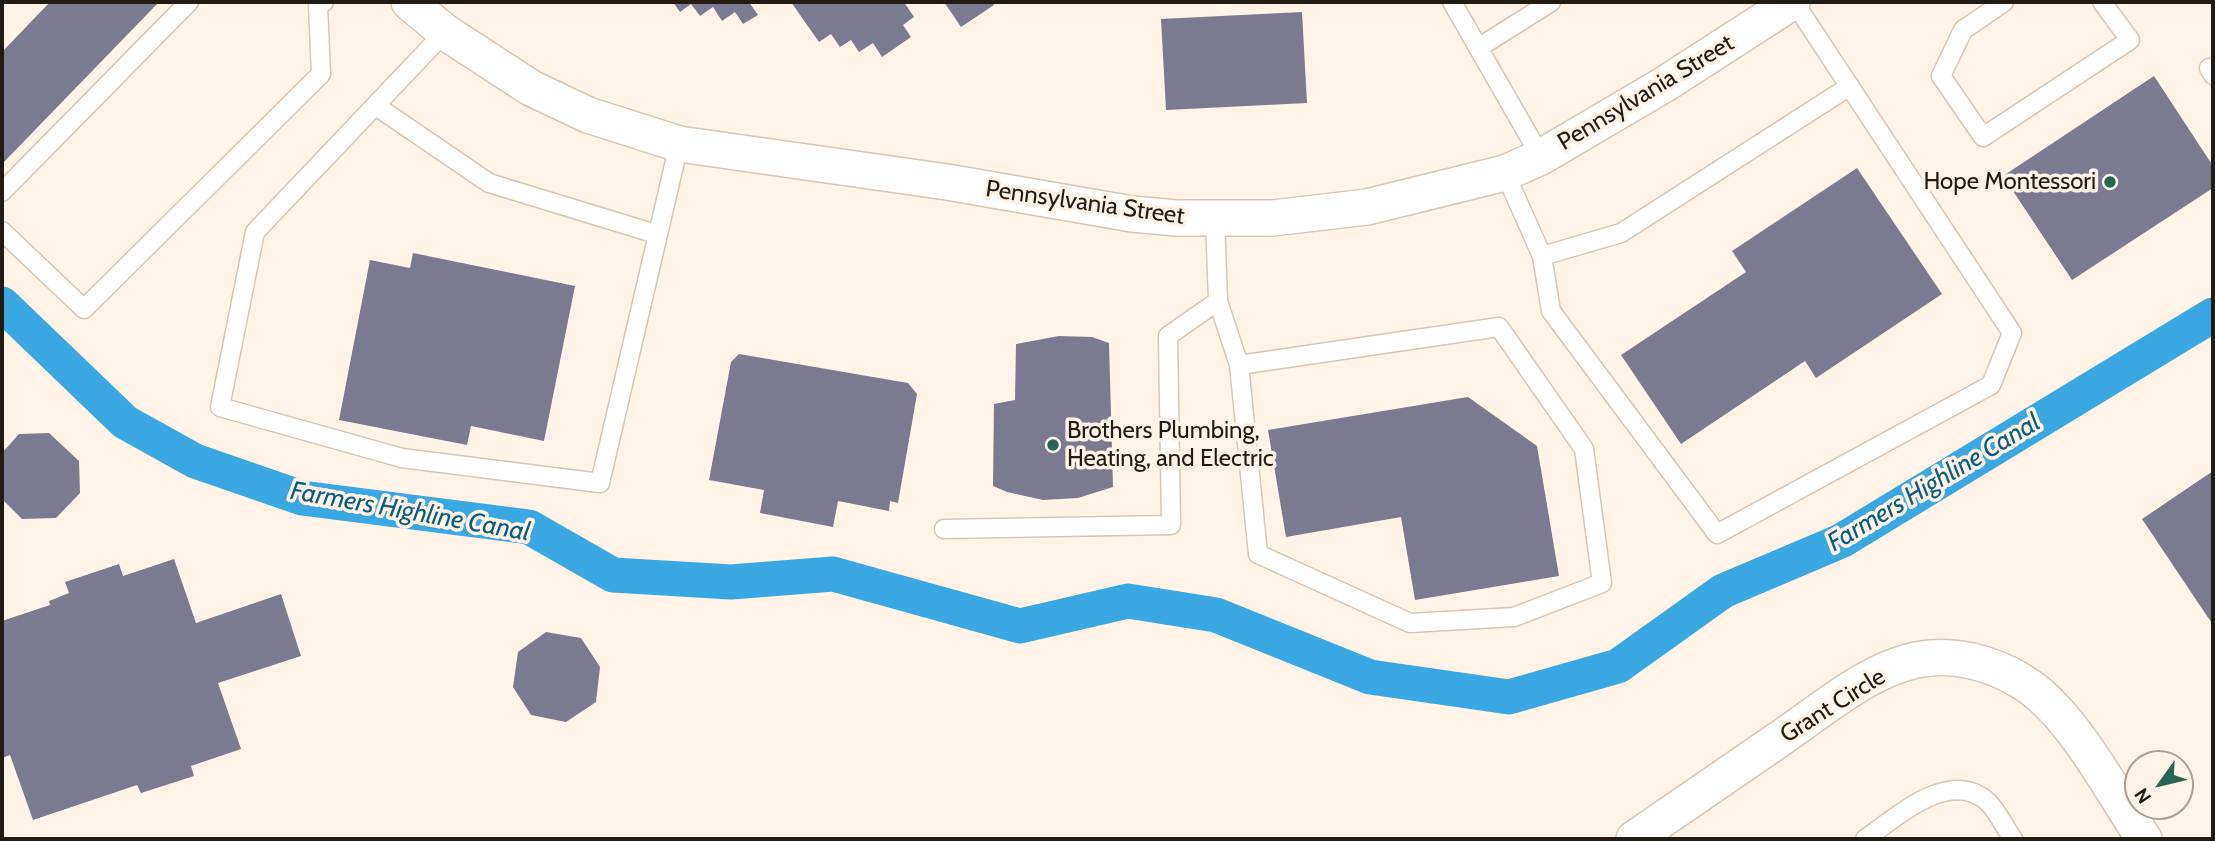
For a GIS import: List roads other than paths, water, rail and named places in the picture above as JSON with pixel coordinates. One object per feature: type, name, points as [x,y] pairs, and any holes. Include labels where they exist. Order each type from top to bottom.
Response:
[{"type":"street","name":"Pennsylvania Street","points":[[409,2],[445,32],[543,93],[589,115],[678,144],[947,182],[1132,214],[1215,218],[1273,218],[1367,207],[1505,173],[1541,157],[1665,84],[1793,2]]},
{"type":"street","name":"Grant Circle","points":[[1634,839],[1845,694],[1884,671],[1929,658],[1955,658],[2006,673],[2031,688],[2053,708],[2144,839]]},
{"type":"lane","points":[[2,192],[189,2]]},
{"type":"lane","points":[[1452,2],[1541,157]]},
{"type":"lane","points":[[1478,48],[1551,2]]},
{"type":"lane","points":[[1505,173],[1542,256],[1551,311],[1717,534],[1991,385],[2012,333],[1793,2]]},
{"type":"lane","points":[[2004,2],[1963,30],[1941,76],[1983,137],[2130,40],[2102,2]]},
{"type":"lane","points":[[2,231],[85,309],[321,74],[317,3]]},
{"type":"lane","points":[[445,32],[255,232],[219,407],[402,458],[600,483],[678,144]]},
{"type":"lane","points":[[1542,256],[1621,233],[1850,86]]},
{"type":"lane","points":[[376,106],[489,183],[656,234]]},
{"type":"lane","points":[[1215,218],[1218,301],[1239,365],[1258,555],[1410,623],[1514,617],[1602,583],[1584,449],[1499,327],[1239,365]]},
{"type":"lane","points":[[944,529],[1171,525],[1168,336],[1218,301]]},
{"type":"lane","points":[[1865,839],[1928,796],[1959,792],[1973,794],[1988,803],[2013,839]]},
{"type":"waterway","name":"Farmers Highline Canal","points":[[2,304],[125,422],[195,461],[302,498],[529,527],[613,575],[731,582],[833,574],[1020,626],[1128,601],[1216,615],[1370,677],[1509,697],[1618,666],[1723,591],[1841,541],[2213,315]]},
{"type":"place","name":"Hope Montessori","points":[[2110,182]]},
{"type":"place","name":"Brothers Plumbing, Heating, and Electric","points":[[1053,445]]}]
